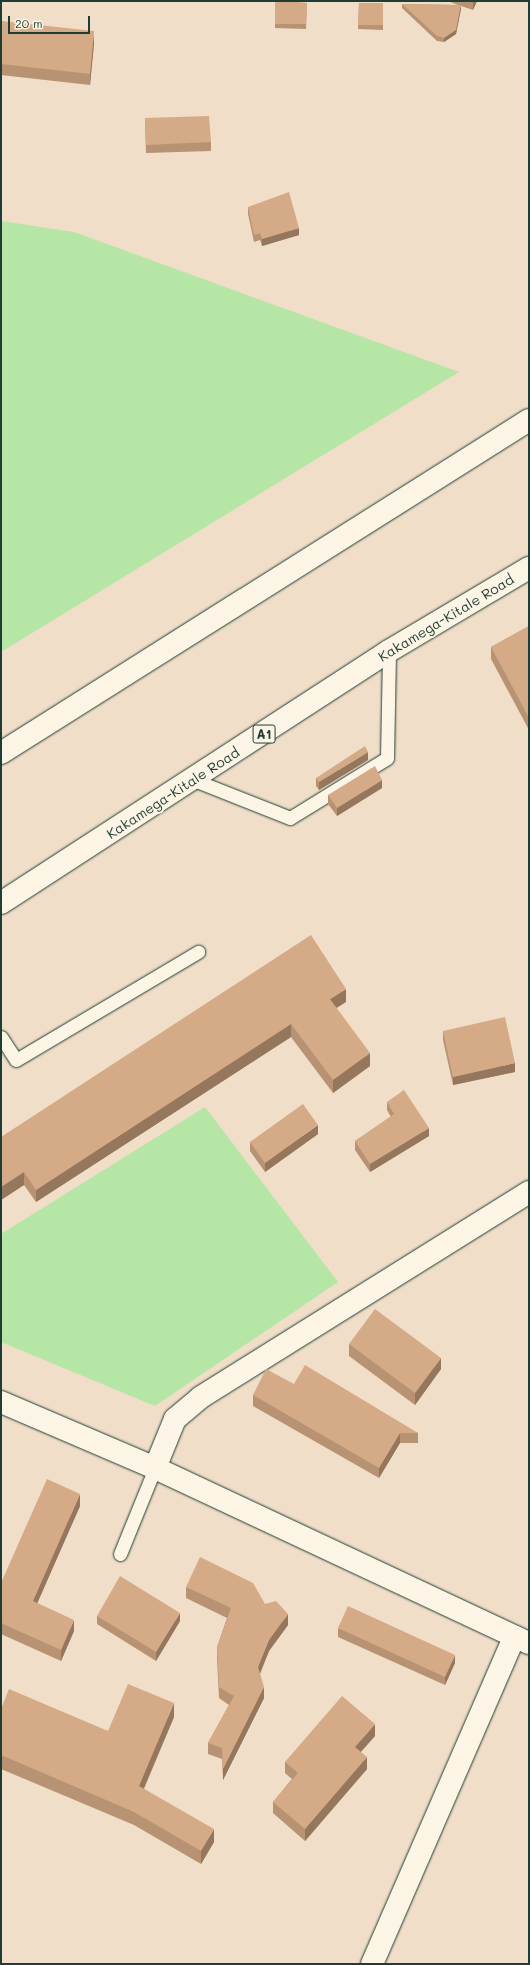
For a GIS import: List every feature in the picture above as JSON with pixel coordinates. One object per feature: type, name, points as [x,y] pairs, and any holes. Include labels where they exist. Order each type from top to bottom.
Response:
[{"type":"main road","points":[[1,753],[529,420]]},
{"type":"main road","name":"Kakamega-Kitale Road","points":[[1,904],[194,780],[389,651],[529,568]]},
{"type":"main road","points":[[155,1468],[175,1419],[201,1396],[529,1192]]},
{"type":"main road","points":[[1,1402],[155,1468],[521,1640],[372,1964]]},
{"type":"lane","points":[[194,780],[290,818],[387,758],[389,651]]},
{"type":"lane","points":[[1,1037],[16,1060],[198,952]]},
{"type":"lane","points":[[120,1554],[155,1468]]},
{"type":"green space","points":[[1,221],[74,232],[459,372],[1,652]]},
{"type":"green space","points":[[205,1107],[338,1282],[155,1406],[1,1342],[1,1234]]},
{"type":"building","points":[[275,1],[307,3],[306,24],[275,24]]},
{"type":"building","points":[[359,3],[383,3],[383,25],[358,25]]},
{"type":"building","points":[[402,4],[461,5],[456,30],[444,38],[437,36]]},
{"type":"building","points":[[1,21],[94,31],[90,74],[1,64]]},
{"type":"building","points":[[209,116],[211,142],[146,145],[145,118]]},
{"type":"building","points":[[289,192],[299,228],[262,239],[260,233],[254,235],[248,207]]},
{"type":"building","points":[[529,626],[529,718],[491,647]]},
{"type":"building","points":[[365,746],[368,752],[319,782],[316,778]]},
{"type":"building","points":[[375,766],[382,780],[337,808],[328,795]]},
{"type":"building","points":[[311,935],[346,989],[330,999],[370,1053],[333,1080],[291,1024],[36,1190],[24,1172],[1,1187],[1,1137]]},
{"type":"building","points":[[505,1017],[515,1063],[453,1077],[443,1031]]},
{"type":"building","points":[[404,1090],[429,1128],[370,1164],[355,1141],[394,1114],[387,1102]]},
{"type":"building","points":[[303,1104],[318,1125],[265,1163],[250,1142]]},
{"type":"building","points":[[375,1309],[441,1358],[415,1393],[349,1344]]},
{"type":"building","points":[[305,1365],[418,1433],[400,1433],[379,1468],[253,1395],[266,1369],[294,1384]]},
{"type":"building","points":[[47,1479],[80,1494],[33,1601],[74,1620],[61,1650],[1,1623],[1,1583]]},
{"type":"building","points":[[200,1557],[253,1583],[265,1604],[276,1601],[288,1614],[269,1640],[258,1667],[264,1687],[223,1769],[222,1748],[208,1743],[234,1696],[219,1687],[217,1647],[231,1608],[186,1587]]},
{"type":"building","points":[[120,1576],[180,1613],[156,1652],[97,1616]]},
{"type":"building","points":[[348,1606],[455,1655],[445,1677],[338,1628]]},
{"type":"building","points":[[128,1684],[174,1703],[139,1786],[214,1829],[201,1851],[134,1812],[1,1755],[1,1709],[9,1689],[108,1731]]},
{"type":"building","points":[[342,1696],[375,1724],[355,1747],[367,1757],[305,1829],[273,1802],[298,1773],[285,1762]]}]
